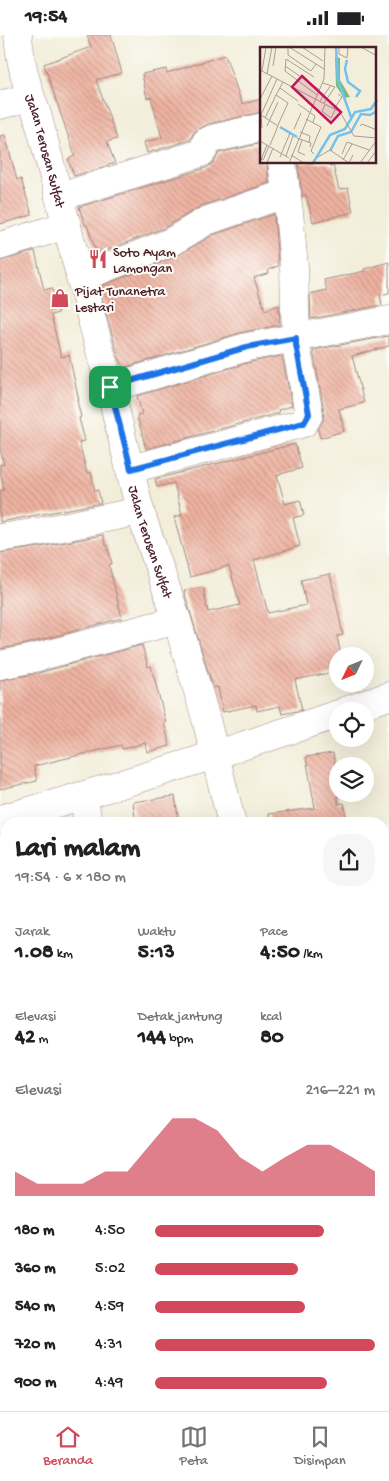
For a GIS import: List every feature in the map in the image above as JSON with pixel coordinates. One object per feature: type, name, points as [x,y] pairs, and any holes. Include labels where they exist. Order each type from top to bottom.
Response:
[{"type":"street","name":"Jalan Terusan Sulfat","points":[[18,35],[20,54],[30,97],[37,114],[67,225],[131,469],[140,511],[177,620],[206,719],[230,817]]},
{"type":"street","points":[[0,105],[30,97]]},
{"type":"street","points":[[59,197],[200,153],[204,149],[206,142],[212,139],[260,127]]},
{"type":"street","points":[[131,469],[304,423],[309,414],[296,345],[294,267],[282,164]]},
{"type":"street","points":[[80,278],[171,242],[206,221],[287,193]]},
{"type":"street","points":[[0,246],[67,225]]},
{"type":"street","points":[[110,387],[247,347],[389,320]]},
{"type":"street","points":[[0,538],[140,511]]},
{"type":"street","points":[[0,665],[30,659],[177,620]]},
{"type":"street","points":[[371,702],[389,696]]},
{"type":"street","points":[[7,817],[84,796],[329,717]]},
{"type":"street","points":[[84,796],[87,817]]},
{"type":"building","points":[[87,35],[111,35],[122,73],[96,80],[117,139],[107,142],[115,163],[74,176],[68,159],[75,156],[44,64],[91,47]]},
{"type":"building","points":[[225,55],[242,104],[260,100],[260,112],[208,124],[194,132],[190,140],[147,153],[144,142],[162,138],[151,97],[147,98],[142,74],[166,69],[167,73]]},
{"type":"building","points":[[5,135],[17,180],[21,179],[32,215],[0,224],[0,136]]},
{"type":"building","points":[[260,143],[260,164],[267,164],[269,183],[201,206],[164,228],[97,254],[79,207],[206,168],[214,162],[219,153]]},
{"type":"building","points":[[298,164],[333,165],[339,190],[348,188],[353,212],[313,222],[306,195],[302,196]]},
{"type":"building","points":[[274,214],[278,266],[268,270],[269,273],[254,278],[265,310],[279,305],[280,325],[243,332],[123,368],[99,287],[177,256],[213,235]]},
{"type":"building","points":[[35,251],[44,290],[52,288],[58,313],[51,315],[61,357],[69,355],[79,401],[77,401],[81,417],[79,418],[85,441],[79,442],[87,473],[91,472],[95,491],[98,490],[101,503],[0,522],[0,491],[4,490],[0,465],[4,464],[0,450],[0,261]]},
{"type":"building","points":[[389,262],[389,293],[380,295],[382,305],[311,319],[310,294],[327,290],[324,280],[365,271],[364,269]]},
{"type":"building","points":[[389,336],[389,346],[352,356],[364,403],[339,409],[344,431],[320,438],[318,430],[323,421],[324,411],[313,350]]},
{"type":"building","points":[[282,356],[292,406],[278,410],[279,413],[146,449],[137,415],[142,414],[137,396],[251,362]]},
{"type":"building","points":[[295,444],[302,468],[277,475],[285,504],[300,500],[304,515],[293,518],[300,546],[254,560],[268,613],[306,605],[301,580],[330,574],[343,635],[337,636],[339,647],[329,647],[329,673],[295,680],[302,710],[282,714],[280,706],[257,711],[256,705],[223,712],[218,687],[213,688],[184,591],[203,587],[208,612],[240,605],[229,566],[190,577],[174,517],[182,515],[174,483],[157,487],[155,479]]},
{"type":"building","points":[[103,535],[112,564],[109,565],[122,618],[26,644],[0,649],[0,553]]},
{"type":"building","points":[[142,645],[148,667],[151,666],[170,746],[147,752],[145,743],[122,749],[121,745],[34,766],[37,781],[0,789],[0,680],[34,674]]},
{"type":"building","points":[[333,753],[334,757],[329,757],[329,802],[344,803],[346,817],[269,817],[269,814],[315,808],[306,757]]},
{"type":"building","points":[[175,796],[178,817],[135,817],[133,802]]},
{"type":"place","name":"Soto Ayam Lamongan","points":[[98,259]]},
{"type":"place","name":"Pijat Tunanetra Lestari","points":[[60,298]]},
{"type":"route","points":[[296,338],[309,414],[308,419],[304,423],[131,469],[110,387],[247,347],[296,338]]}]
